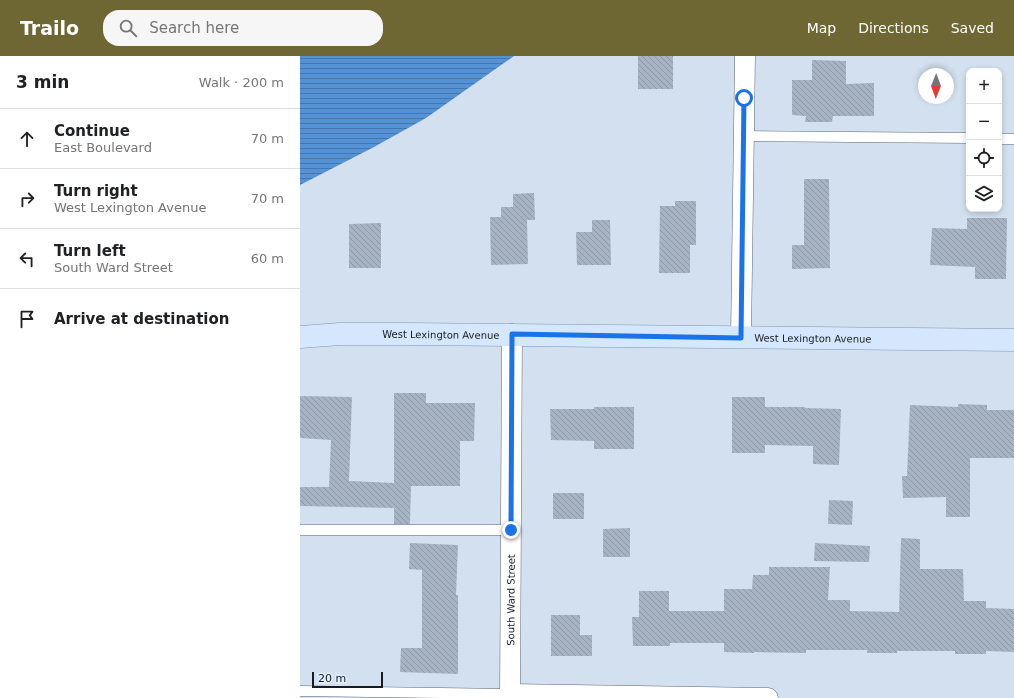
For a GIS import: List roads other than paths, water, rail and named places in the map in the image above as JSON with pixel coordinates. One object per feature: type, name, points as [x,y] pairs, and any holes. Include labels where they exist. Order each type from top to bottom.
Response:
[{"type":"main road","name":"West Lexington Avenue","points":[[300,337],[340,334],[512,334],[741,338],[1014,340]]},
{"type":"street","points":[[741,338],[745,56]]},
{"type":"street","name":"South Ward Street","points":[[510,696],[512,334]]},
{"type":"street","points":[[510,696],[768,698]]},
{"type":"lane","points":[[744,136],[966,138]]},
{"type":"lane","points":[[1002,139],[1014,139]]},
{"type":"lane","points":[[300,530],[511,530]]},
{"type":"lane","points":[[300,690],[510,696]]},
{"type":"water","points":[[300,56],[514,56],[426,118],[300,185]]}]
